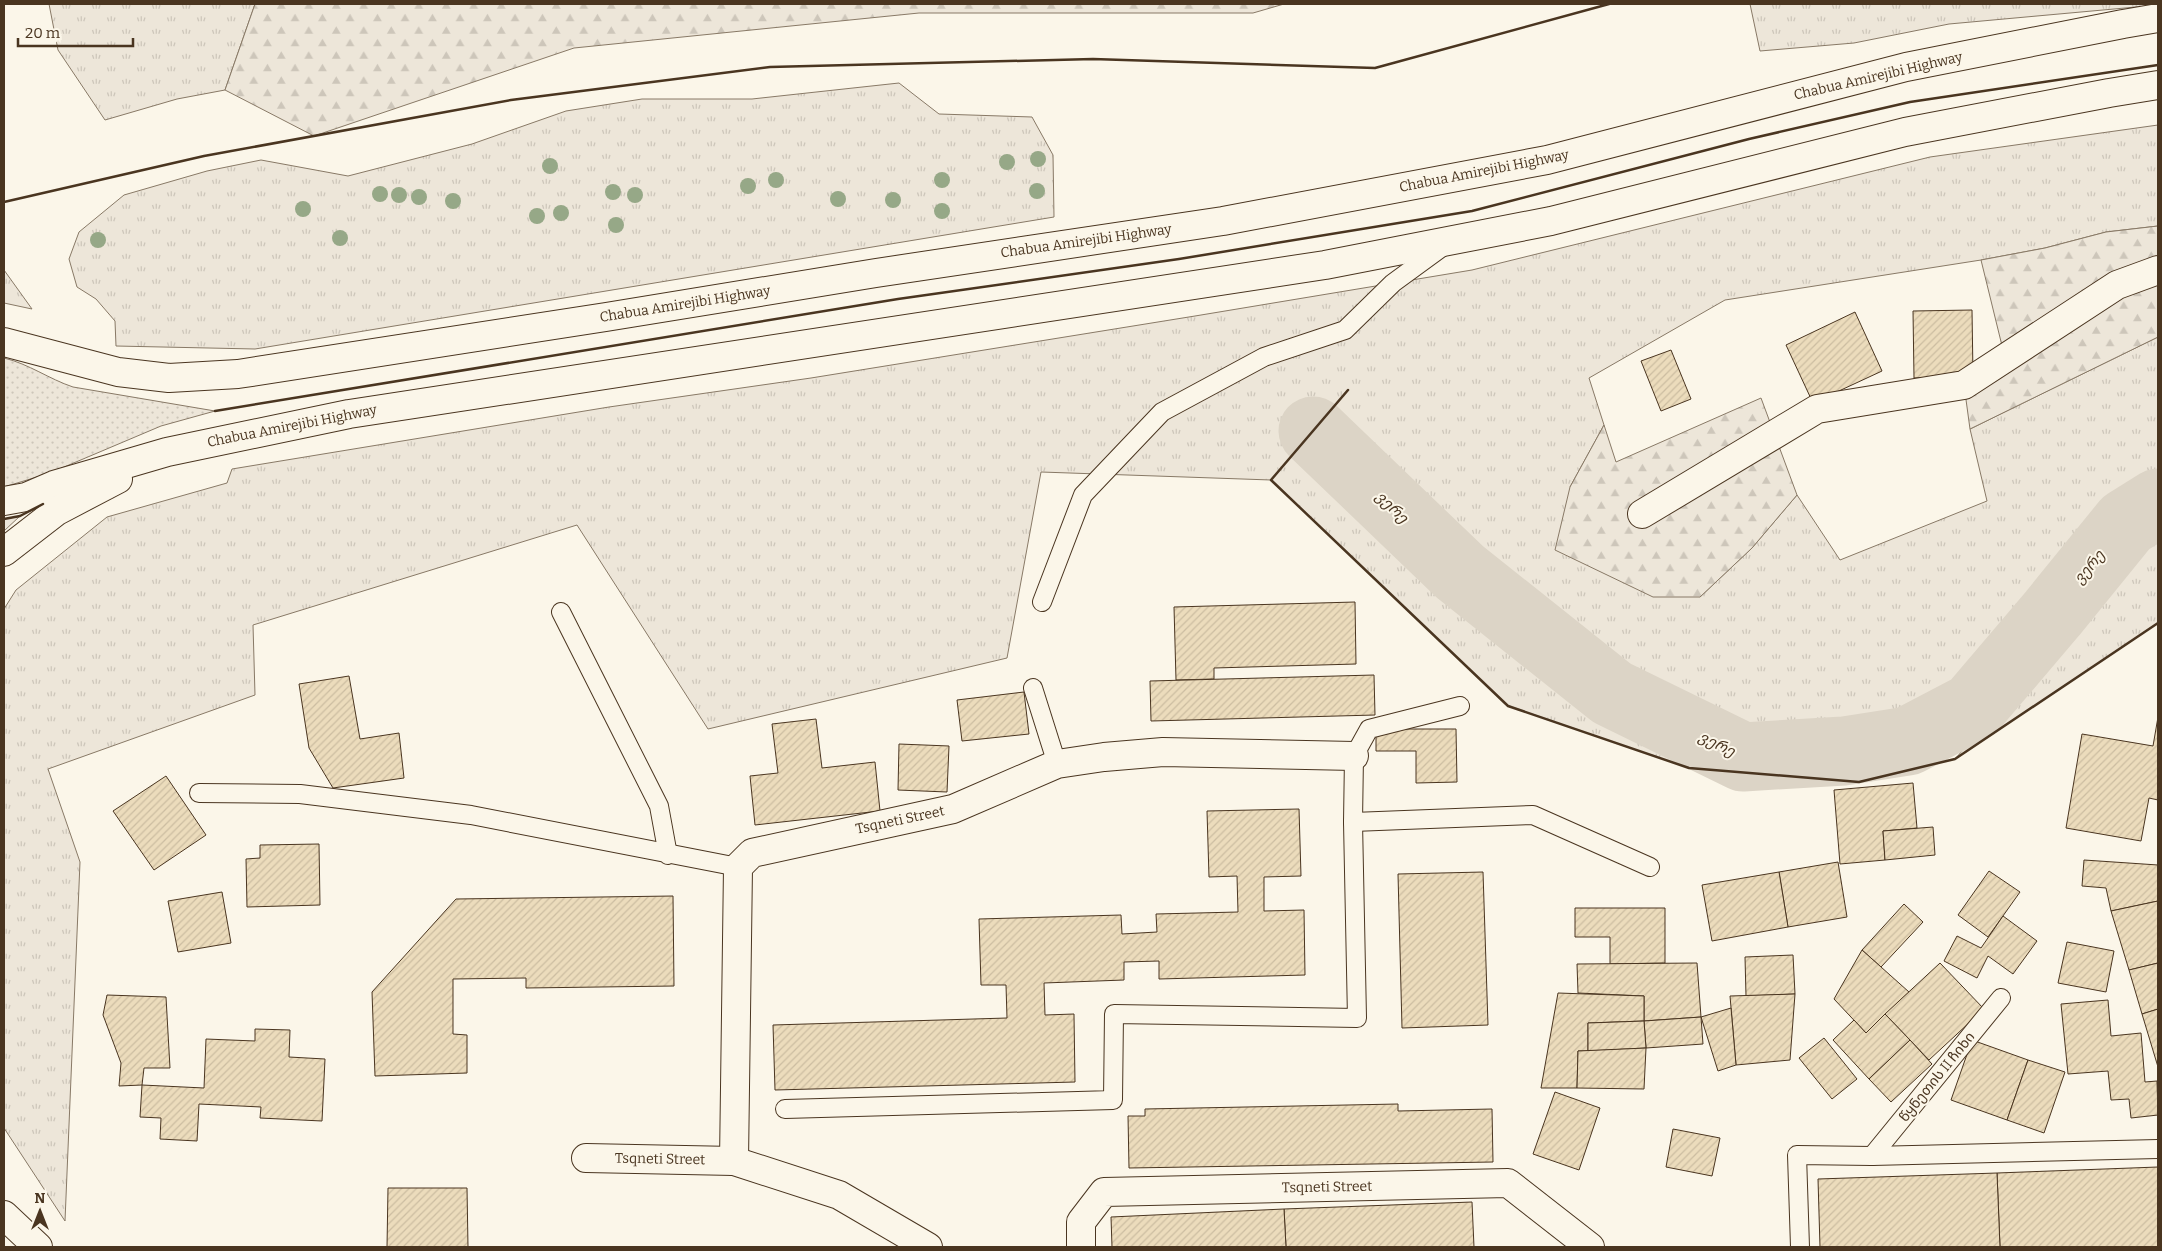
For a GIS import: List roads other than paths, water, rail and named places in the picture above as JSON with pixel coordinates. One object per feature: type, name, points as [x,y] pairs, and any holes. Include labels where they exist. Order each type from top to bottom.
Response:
[{"type":"main road","name":"Chabua Amirejibi Highway","points":[[4,342],[118,372],[169,378],[238,374],[606,317],[876,272],[1223,221],[1547,160],[1906,67],[2158,18]]},
{"type":"main road","name":"Chabua Amirejibi Highway","points":[[167,452],[349,414],[1325,265],[1551,221],[1905,132],[2158,85]]},
{"type":"main road","points":[[1642,514],[1816,410],[1964,385],[2117,285],[2158,270]]},
{"type":"main road","points":[[4,501],[26,497],[54,485],[167,452]]},
{"type":"main road","points":[[4,552],[57,511],[167,452]]},
{"type":"main road","name":"Tsqneti Street","points":[[738,867],[752,853],[953,809],[1057,764],[1104,757],[1163,752],[1354,756]]},
{"type":"main road","points":[[734,1161],[738,867]]},
{"type":"main road","name":"Tsqneti Street","points":[[586,1158],[734,1161],[839,1195],[928,1247]]},
{"type":"main road","name":"Tsqneti Street","points":[[1081,1247],[1081,1222],[1104,1192],[1508,1183],[1590,1247]]},
{"type":"main road","points":[[4,1215],[38,1247]]},
{"type":"lane","points":[[1042,602],[1083,495],[1162,412],[1264,357],[1345,330],[1393,283],[1449,242]]},
{"type":"lane","points":[[561,612],[659,806],[668,855]]},
{"type":"lane","points":[[1032,688],[1057,764]]},
{"type":"lane","points":[[785,1109],[1113,1100],[1114,1014],[1357,1018],[1353,822],[1354,756],[1370,729],[1460,706]]},
{"type":"lane","points":[[199,793],[300,794],[471,815],[668,855],[738,867]]},
{"type":"lane","points":[[1353,822],[1533,815],[1650,867]]},
{"type":"lane","name":"წყნეთის II ჩიხი","points":[[1872,1156],[2001,998]]},
{"type":"lane","points":[[1800,1247],[1797,1155],[1872,1156],[2158,1149]]},
{"type":"waterway","name":"ვერე","points":[[1313,431],[1460,572],[1612,693],[1743,757],[1844,751],[1908,741],[1973,707],[2126,523],[2158,503]]}]
